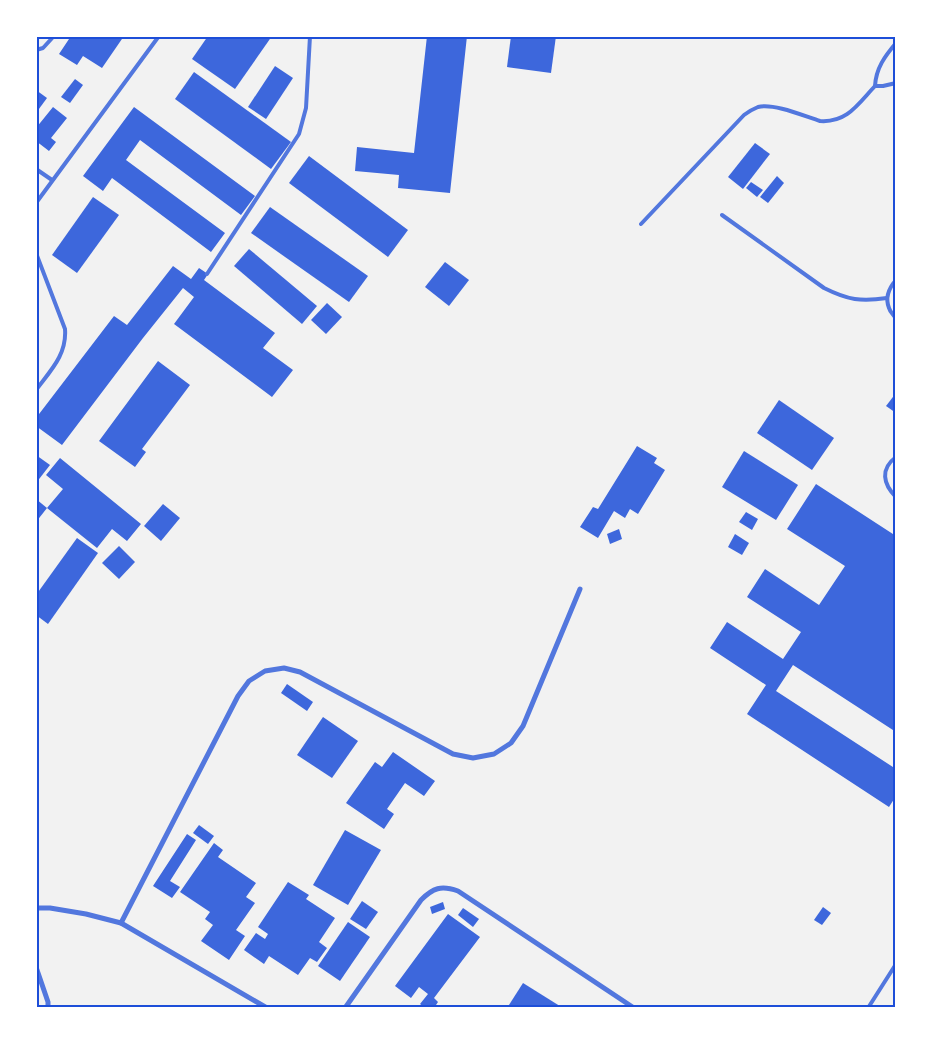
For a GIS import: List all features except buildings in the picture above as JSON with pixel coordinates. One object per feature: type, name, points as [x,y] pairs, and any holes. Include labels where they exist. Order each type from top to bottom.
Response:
[{"type":"street","points":[[120,923],[238,696],[249,681],[265,671],[284,668],[300,672],[453,754],[473,758],[494,754],[511,743],[524,726],[580,589]]},
{"type":"street","points":[[345,1008],[421,900],[428,893],[438,888],[458,891],[634,1008]]},
{"type":"street","points":[[36,908],[50,908],[86,914],[120,923],[267,1008]]},
{"type":"street","points":[[36,967],[48,1002],[48,1008]]},
{"type":"lane","points":[[36,50],[44,48],[54,36]]},
{"type":"lane","points":[[36,203],[159,36]]},
{"type":"lane","points":[[207,274],[299,134],[306,108],[310,36]]},
{"type":"lane","points":[[640,224],[744,115],[750,111],[756,108],[772,106],[828,122],[850,112],[875,86],[881,62],[896,43]]},
{"type":"lane","points":[[875,86],[896,83]]},
{"type":"lane","points":[[36,169],[52,180]]},
{"type":"lane","points":[[722,215],[824,288],[854,299],[871,300],[887,298]]},
{"type":"lane","points":[[36,253],[65,329],[66,338],[60,357],[36,390]]},
{"type":"lane","points":[[896,280],[887,298],[888,308],[896,319]]},
{"type":"lane","points":[[896,457],[890,461],[885,470],[885,481],[889,490],[896,497]]},
{"type":"lane","points":[[868,1008],[896,964]]}]
